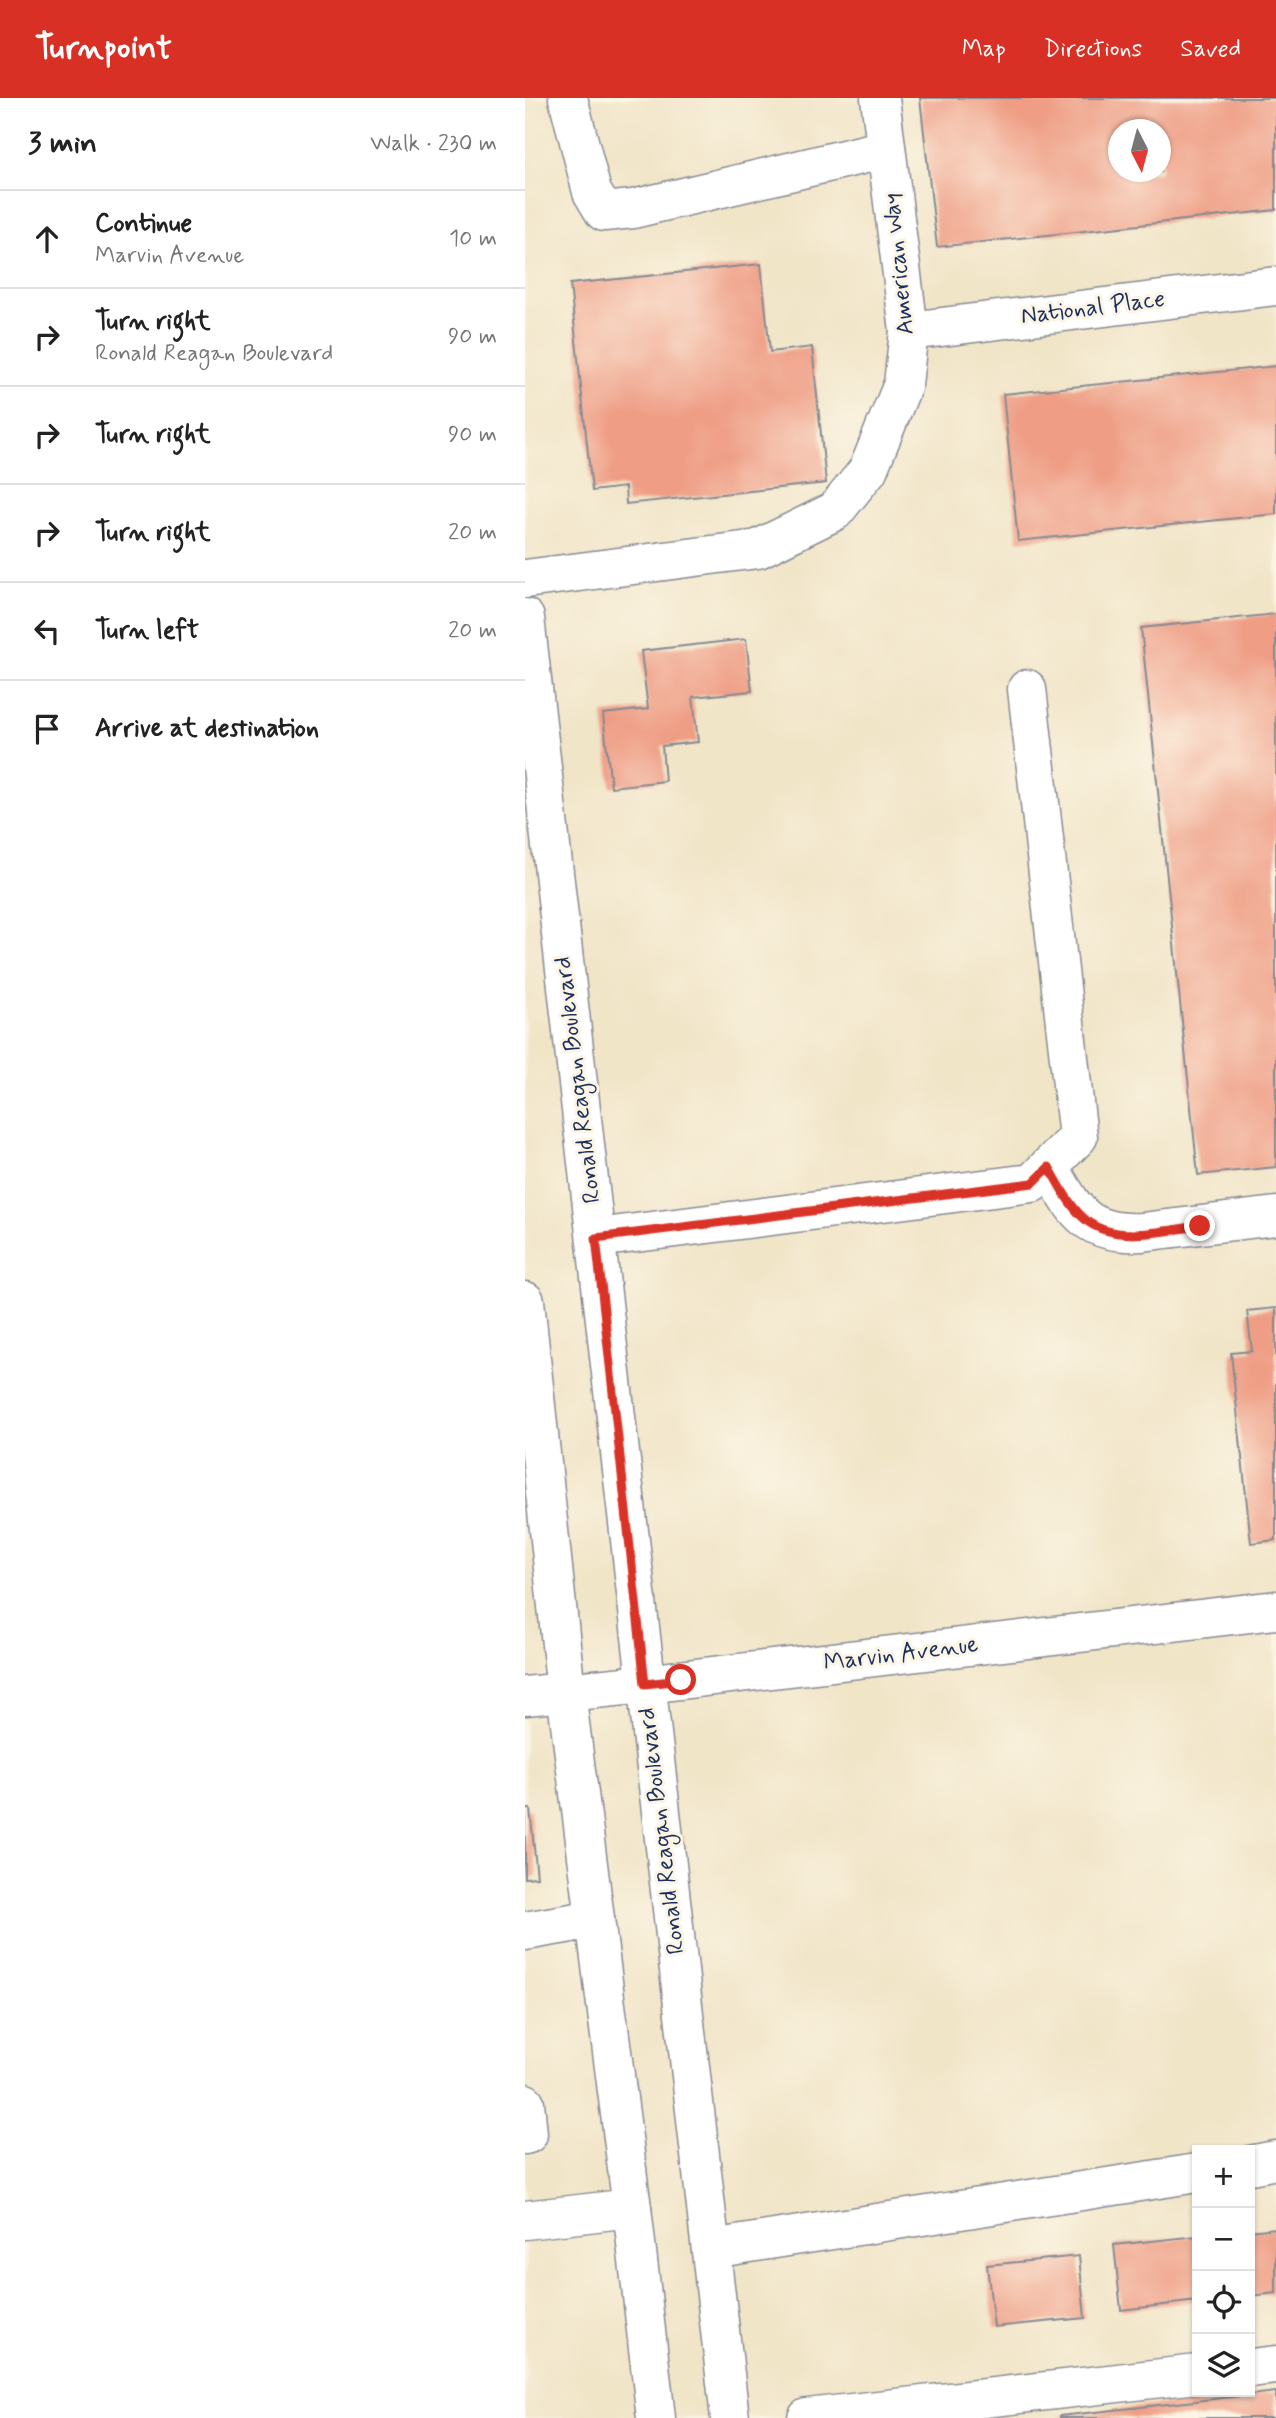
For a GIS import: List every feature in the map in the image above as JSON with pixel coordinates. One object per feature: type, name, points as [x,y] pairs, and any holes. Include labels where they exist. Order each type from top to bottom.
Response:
[{"type":"main road","points":[[568,98],[591,192],[604,212],[633,209],[886,149]]},
{"type":"main road","name":"American Way","points":[[525,579],[758,549],[835,511],[868,470],[903,384],[909,331],[880,98]]},
{"type":"main road","name":"National Place","points":[[909,331],[1276,286]]},
{"type":"main road","name":"Ronald Reagan Boulevard","points":[[525,618],[730,2418]]},
{"type":"main road","points":[[596,1238],[1033,1183],[1078,1137],[1027,689]]},
{"type":"main road","points":[[1049,1167],[1086,1221],[1104,1230],[1121,1233],[1142,1232],[1276,1216]]},
{"type":"main road","points":[[525,1301],[532,1444],[632,2208],[656,2418]]},
{"type":"main road","name":"Marvin Avenue","points":[[525,1696],[1276,1610]]},
{"type":"main road","points":[[525,1931],[595,1919]]},
{"type":"main road","points":[[525,2103],[528,2134],[525,2135]]},
{"type":"main road","points":[[1255,2164],[1276,2161]]},
{"type":"main road","points":[[711,2249],[1192,2174]]},
{"type":"main road","points":[[525,2220],[632,2208]]},
{"type":"main road","points":[[1255,2367],[1276,2365]]},
{"type":"main road","points":[[807,2418],[1192,2375]]},
{"type":"building","points":[[920,98],[1276,98],[1276,210],[937,247]]},
{"type":"building","points":[[761,264],[770,352],[812,347],[826,483],[626,504],[625,487],[592,491],[570,284]]},
{"type":"building","points":[[1276,366],[1276,514],[1018,541],[1003,394]]},
{"type":"building","points":[[1276,614],[1276,1167],[1198,1175],[1141,628]]},
{"type":"building","points":[[746,639],[752,691],[693,697],[698,742],[662,746],[665,781],[611,787],[603,714],[648,709],[641,651]]},
{"type":"building","points":[[1276,1308],[1276,1540],[1251,1543],[1231,1353],[1252,1351],[1247,1311]]},
{"type":"building","points":[[525,1809],[530,1809],[537,1877],[525,1878]]},
{"type":"building","points":[[1276,2228],[1276,2293],[1255,2295],[1255,2230]]},
{"type":"building","points":[[1192,2237],[1192,2302],[1121,2310],[1114,2245]]},
{"type":"building","points":[[1079,2256],[1085,2318],[994,2327],[987,2265]]},
{"type":"building","points":[[1276,2392],[1276,2418],[1060,2418],[1231,2397],[1255,2397],[1255,2394]]},
{"type":"route","points":[[681,1680],[645,1684],[596,1238],[1033,1183],[1049,1167],[1086,1221],[1104,1230],[1121,1233],[1200,1226]]}]
